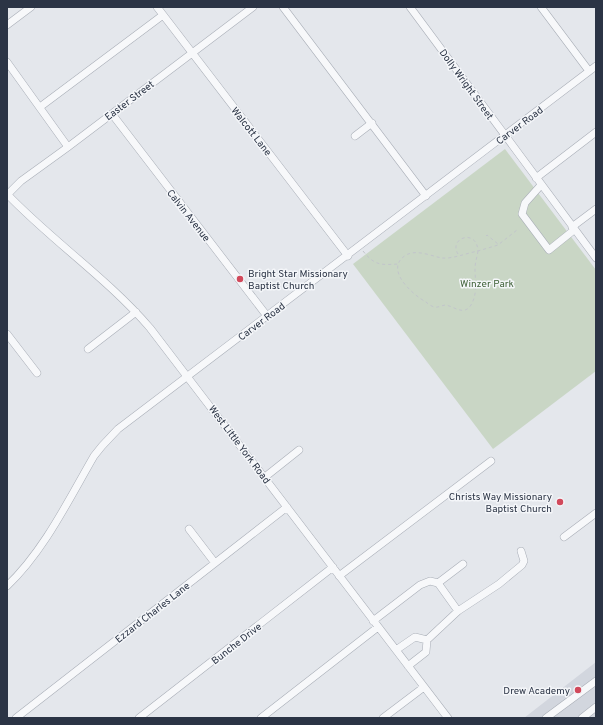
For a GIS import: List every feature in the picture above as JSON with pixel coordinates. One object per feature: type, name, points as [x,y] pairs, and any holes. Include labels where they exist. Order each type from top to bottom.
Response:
[{"type":"street","points":[[7,25],[31,7]]},
{"type":"street","name":"Walcott Lane","points":[[157,7],[348,256]]},
{"type":"street","name":"Easter Street","points":[[7,195],[21,181],[253,7]]},
{"type":"street","points":[[283,7],[426,196]]},
{"type":"street","name":"Dolly Wright Street","points":[[410,7],[504,136],[596,258]]},
{"type":"street","points":[[542,7],[589,71]]},
{"type":"street","points":[[40,107],[163,15]]},
{"type":"street","points":[[7,62],[68,147]]},
{"type":"street","name":"Carver Road","points":[[7,586],[26,565],[41,545],[94,456],[102,446],[130,419],[348,256],[596,66]]},
{"type":"street","name":"Calvin Avenue","points":[[112,114],[267,316]]},
{"type":"street","points":[[356,136],[372,123]]},
{"type":"street","points":[[536,178],[596,132]]},
{"type":"street","points":[[541,185],[525,203],[522,214],[549,250],[596,209]]},
{"type":"street","name":"West Little York Road","points":[[7,195],[120,295],[150,328],[188,375],[448,718]]},
{"type":"street","points":[[88,349],[136,312]]},
{"type":"street","points":[[7,334],[36,373]]},
{"type":"street","points":[[264,477],[299,450]]},
{"type":"street","points":[[339,576],[491,461]]},
{"type":"street","name":"Ezzard Charles Lane","points":[[16,718],[287,507]]},
{"type":"street","points":[[564,538],[596,513]]},
{"type":"street","points":[[189,529],[215,563]]},
{"type":"street","points":[[408,666],[426,652],[427,640],[458,612],[499,584],[522,564],[524,561],[520,551]]},
{"type":"street","points":[[438,583],[463,564]]},
{"type":"street","name":"Bunche Drive","points":[[139,718],[333,567]]},
{"type":"street","points":[[261,718],[376,624],[420,585],[430,581],[438,583],[458,612]]},
{"type":"street","points":[[396,650],[415,637],[427,640]]},
{"type":"street","points":[[546,718],[596,681]]},
{"type":"street","points":[[383,718],[424,687]]},
{"type":"street","points":[[582,718],[596,707]]},
{"type":"path","points":[[459,255],[456,250],[458,241],[466,237],[475,240],[478,245],[478,251],[475,269],[476,290],[470,306],[464,310],[458,310],[446,306],[434,307],[415,295],[407,287],[400,276],[399,264],[402,258],[410,253],[423,253],[446,258],[478,251],[498,244],[517,230]]},
{"type":"path","points":[[486,236],[487,235],[498,244]]},
{"type":"path","points":[[359,247],[378,264],[399,264]]},
{"type":"shaded area","name":"Drew Academy","points":[[596,662],[596,718],[524,718]]},
{"type":"green space","name":"Winzer Park","points":[[505,149],[596,270],[596,371],[493,449],[353,264]]},
{"type":"place","name":"Bright Star Missionary Baptist Church","points":[[240,279]]},
{"type":"place","name":"Christs Way Missionary Baptist Church","points":[[560,502]]},
{"type":"place","name":"Drew Academy","points":[[578,690]]}]
